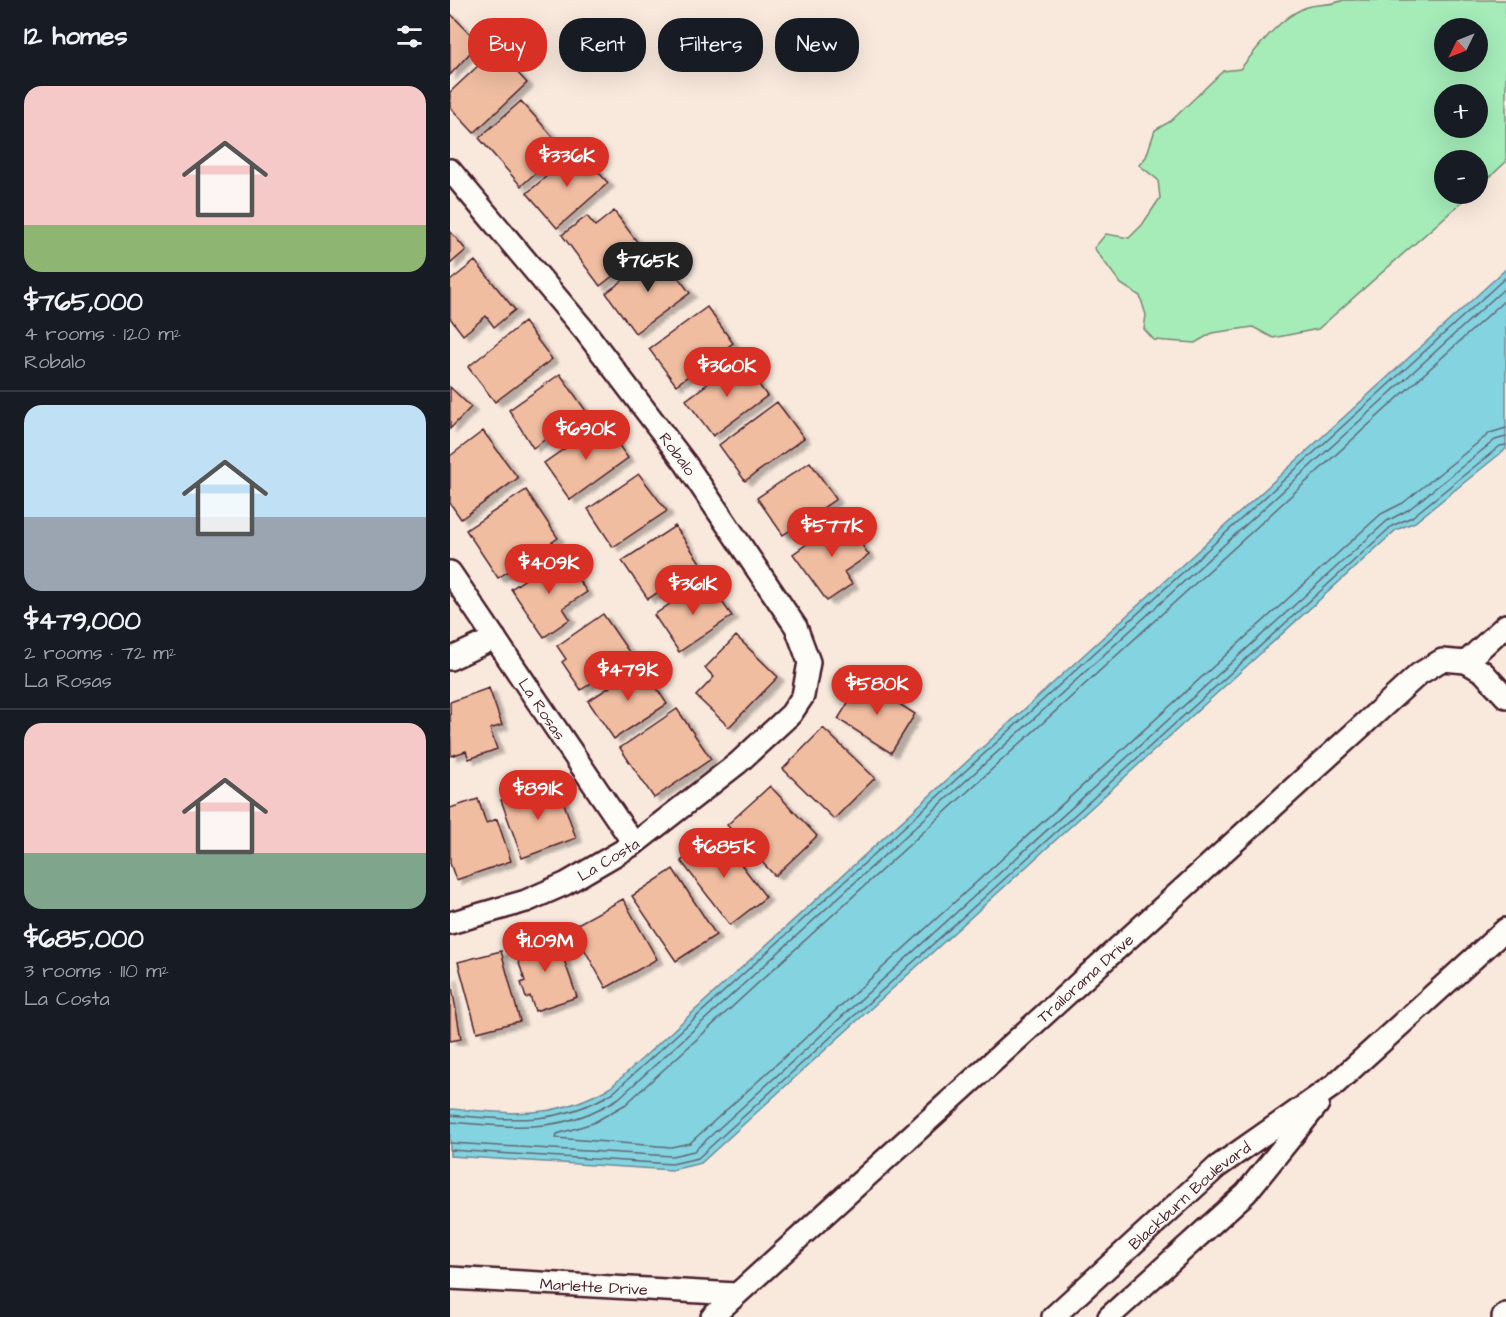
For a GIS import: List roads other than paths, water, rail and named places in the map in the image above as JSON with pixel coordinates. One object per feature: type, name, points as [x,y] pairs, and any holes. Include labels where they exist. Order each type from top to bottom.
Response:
[{"type":"street","name":"Robalo","points":[[450,170],[585,331],[686,464],[796,627],[807,651],[809,672]]},
{"type":"street","name":"La Rosas","points":[[450,572],[634,844]]},
{"type":"street","points":[[1506,625],[1466,662],[1483,672],[1506,697]]},
{"type":"street","points":[[450,659],[495,638]]},
{"type":"street","name":"Trailorama Drive","points":[[712,1317],[1419,674],[1442,660],[1466,662]]},
{"type":"street","name":"La Costa","points":[[450,923],[525,901],[566,884],[634,844],[730,771],[791,714],[803,696],[809,672]]},
{"type":"street","name":"Blackburn Boulevard","points":[[1053,1317],[1216,1167],[1334,1085],[1506,929]]},
{"type":"street","name":"Blackburn Boulevard","points":[[1109,1317],[1246,1193],[1334,1085]]},
{"type":"street","name":"Marlette Drive","points":[[450,1278],[736,1294]]},
{"type":"water","points":[[1506,269],[1506,449],[1415,522],[1396,530],[701,1163],[672,1170],[450,1156],[450,1109],[514,1113],[551,1110],[589,1098],[611,1087]]}]
